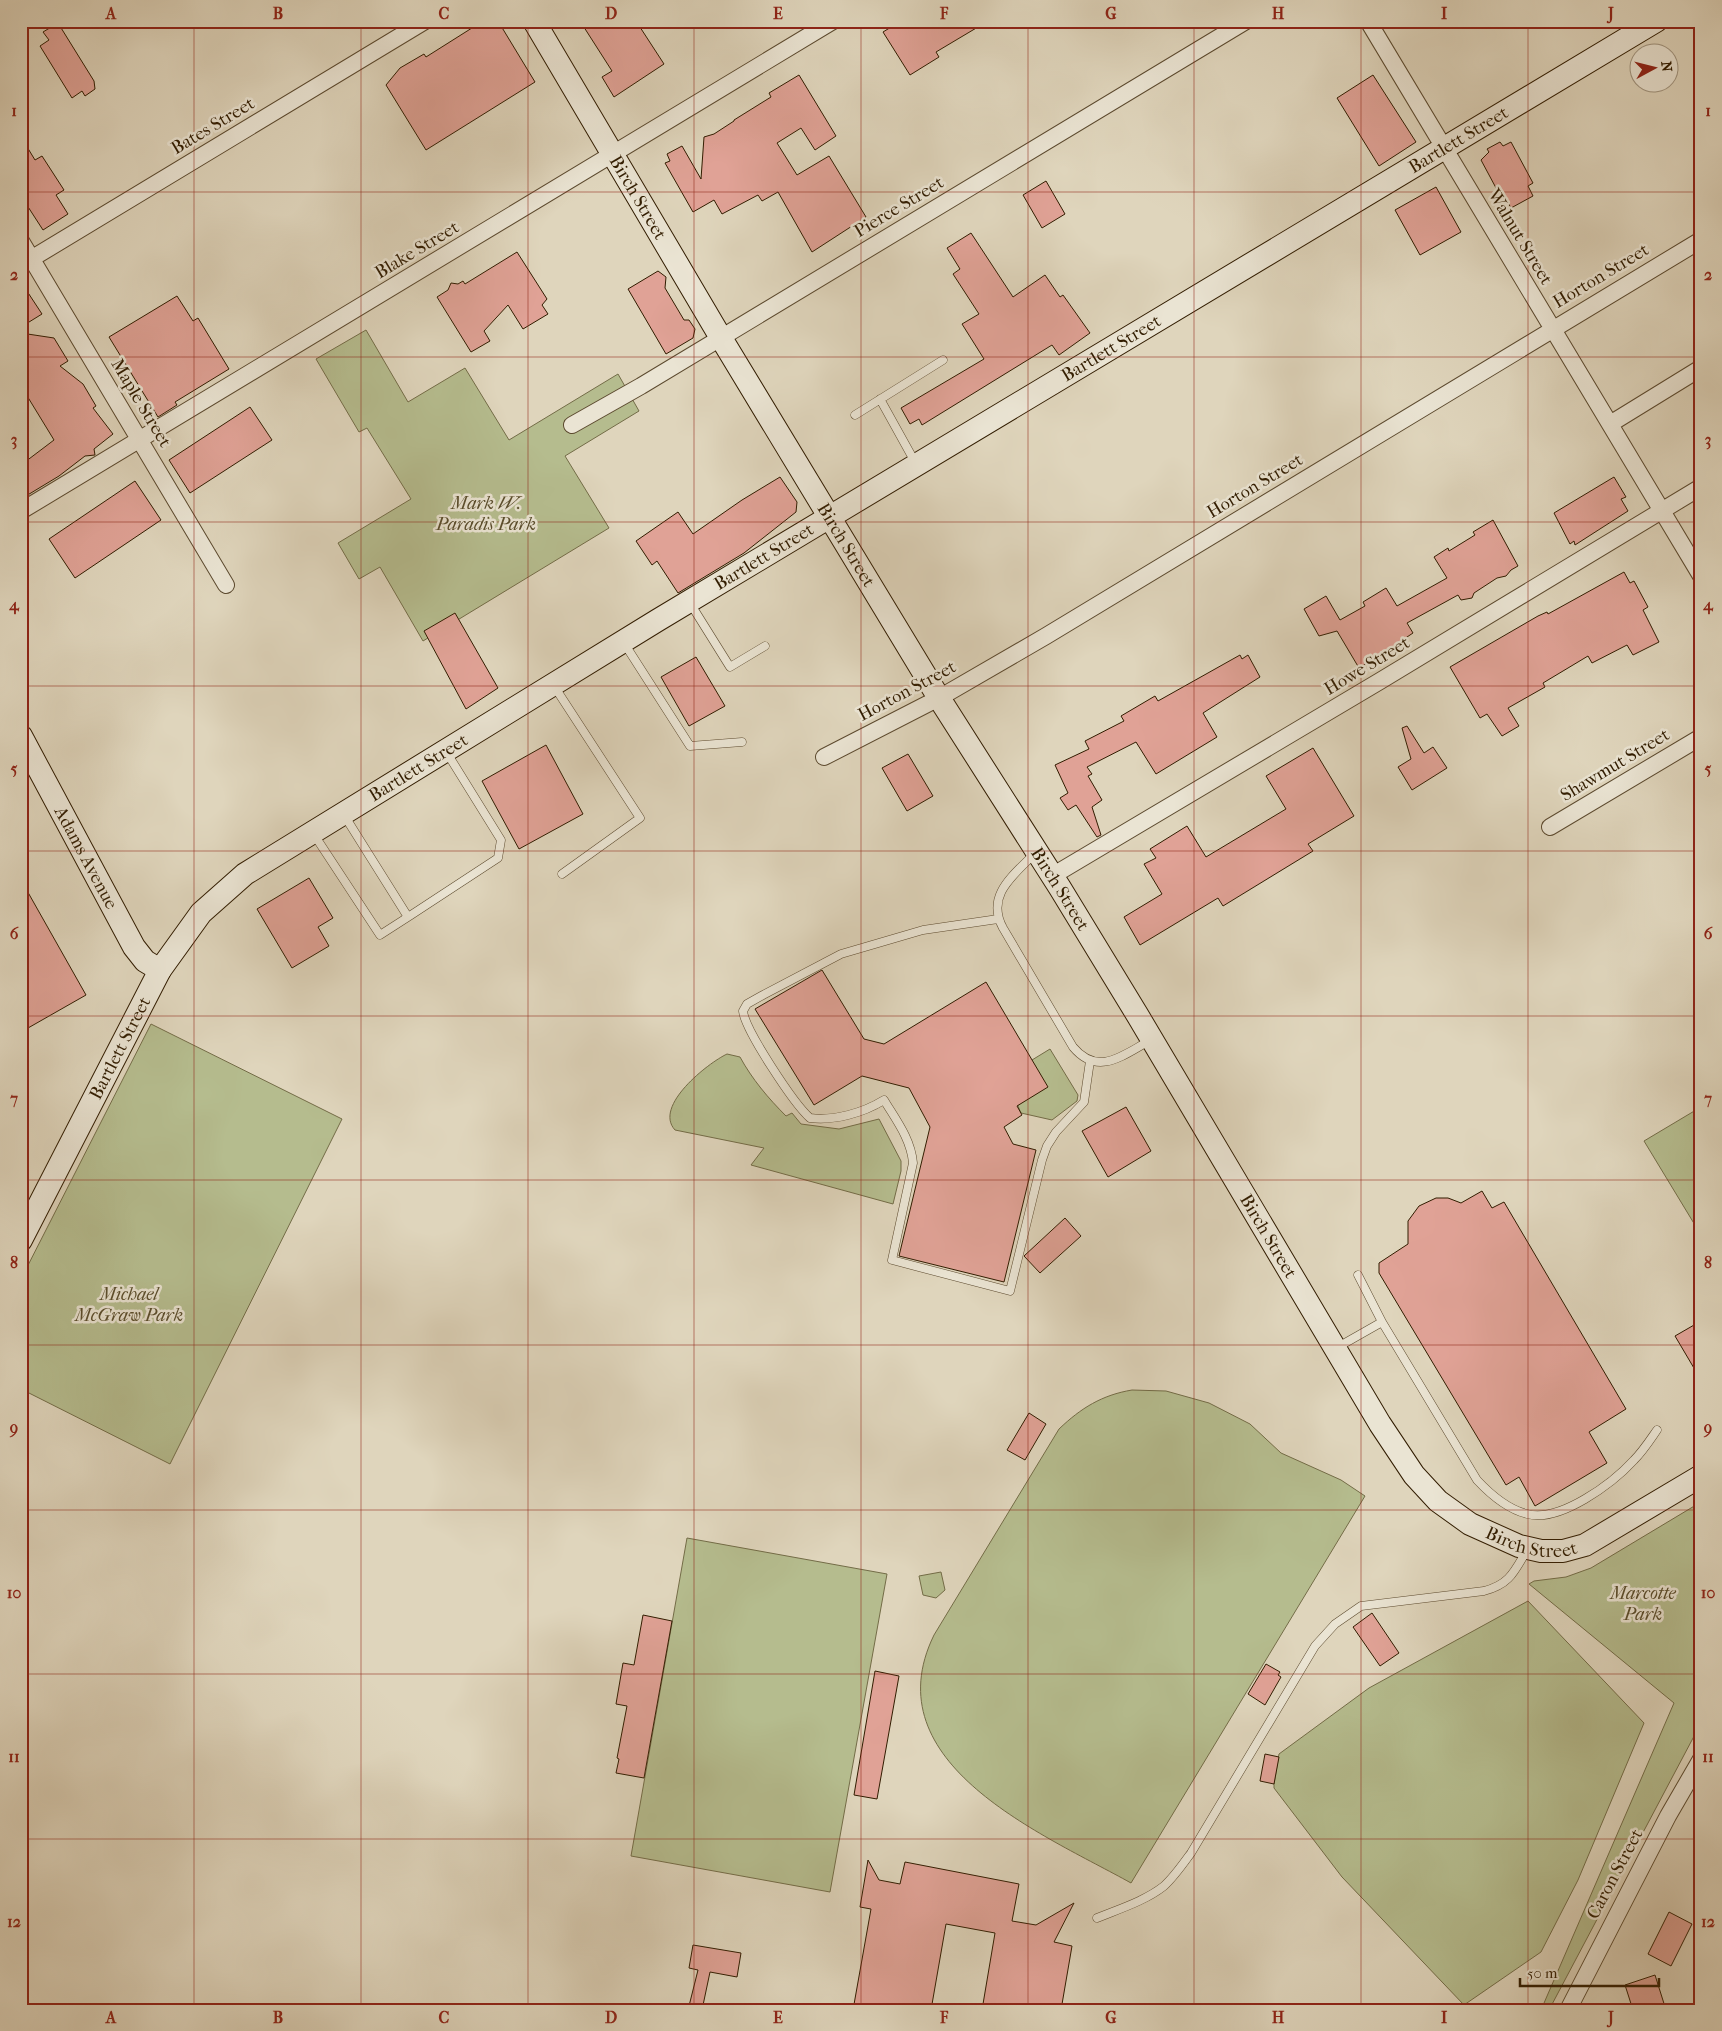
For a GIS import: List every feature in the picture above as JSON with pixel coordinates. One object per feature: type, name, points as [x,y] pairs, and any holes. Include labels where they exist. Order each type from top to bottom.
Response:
[{"type":"street","name":"Bates Street","points":[[27,261],[425,21]]},
{"type":"street","name":"Birch Street","points":[[534,21],[721,338],[939,698],[1052,876],[1152,1040],[1398,1453],[1414,1475],[1432,1494],[1470,1524],[1541,1552],[1563,1551],[1585,1545],[1701,1476]]},
{"type":"street","name":"Blake Street","points":[[22,511],[614,155],[832,21]]},
{"type":"street","name":"Pierce Street","points":[[572,425],[721,338],[1246,21]]},
{"type":"street","name":"Walnut Street","points":[[1368,21],[1701,576]]},
{"type":"street","name":"Bartlett Street","points":[[21,1240],[160,970],[201,913],[245,874],[312,831],[622,642],[918,466],[1656,21]]},
{"type":"street","name":"Horton Street","points":[[824,757],[939,698],[1701,240]]},
{"type":"street","name":"Maple Street","points":[[21,241],[27,261],[140,440],[226,585]]},
{"type":"street","points":[[1610,424],[1701,368]]},
{"type":"street","name":"Howe Street","points":[[1052,876],[1380,681],[1701,486]]},
{"type":"street","name":"Adams Avenue","points":[[21,736],[134,947],[145,961],[160,970]]},
{"type":"street","name":"Shawmut Street","points":[[1550,827],[1701,737]]},
{"type":"street","name":"Caron Street","points":[[1568,2010],[1668,1816],[1701,1759]]},
{"type":"lane","points":[[855,415],[943,360]]},
{"type":"lane","points":[[880,399],[918,466]]},
{"type":"lane","points":[[689,602],[730,667],[765,646]]},
{"type":"lane","points":[[622,642],[690,746],[742,742]]},
{"type":"lane","points":[[553,684],[640,818],[562,874]]},
{"type":"lane","points":[[312,831],[380,935],[498,858],[501,840],[446,750]]},
{"type":"lane","points":[[343,813],[408,917]]},
{"type":"lane","points":[[1037,852],[1003,888],[996,907],[998,918],[1073,1048],[1083,1058],[1090,1061],[1110,1061],[1152,1040]]},
{"type":"lane","points":[[998,918],[923,930],[841,954],[763,995],[748,1004],[743,1011],[748,1026],[795,1101],[810,1118],[836,1117],[860,1112],[884,1100],[907,1139],[912,1150],[913,1163],[892,1260],[1010,1291],[1042,1160],[1047,1146],[1056,1132],[1084,1102],[1090,1061]]},
{"type":"lane","points":[[1358,1275],[1382,1322],[1477,1480],[1491,1494],[1509,1506],[1529,1515],[1546,1514],[1569,1508],[1603,1487],[1634,1460],[1657,1430]]},
{"type":"lane","points":[[1336,1348],[1382,1322]]},
{"type":"lane","points":[[1097,1918],[1148,1896],[1164,1886],[1192,1853],[1315,1646],[1341,1619],[1360,1606],[1498,1587],[1510,1579],[1528,1548]]},
{"type":"green space","name":"Mark W. Paradis Park","points":[[366,330],[408,402],[465,368],[509,440],[618,374],[639,411],[565,456],[609,528],[423,641],[380,567],[359,579],[338,543],[411,499],[367,428],[359,432],[316,359]]},
{"type":"green space","name":"Michael McGraw Park","points":[[151,1024],[342,1119],[170,1464],[21,1389],[21,1279]]},
{"type":"green space","points":[[1050,1049],[1078,1095],[1077,1101],[1052,1120],[1021,1113],[1018,1106],[1032,1060]]},
{"type":"green space","points":[[727,1054],[740,1057],[755,1081],[773,1102],[786,1116],[792,1113],[801,1124],[839,1129],[879,1119],[901,1161],[901,1171],[893,1204],[751,1165],[764,1148],[675,1130],[670,1120],[671,1109],[677,1098],[696,1076]]},
{"type":"green space","points":[[1701,1107],[1701,1235],[1644,1141]]},
{"type":"green space","points":[[1132,1390],[1166,1391],[1209,1403],[1250,1424],[1281,1453],[1341,1480],[1365,1496],[1131,1883],[1055,1842],[1014,1817],[977,1789],[946,1758],[926,1721],[921,1681],[934,1635],[1059,1429],[1092,1404],[1111,1395]]},
{"type":"green space","name":"Marcotte Park","points":[[1701,1502],[1701,1723],[1549,2010],[1541,2010],[1674,1703],[1529,1584],[1534,1581],[1566,1577],[1591,1568]]},
{"type":"green space","points":[[687,1538],[887,1574],[830,1892],[631,1856]]},
{"type":"green space","points":[[941,1572],[945,1590],[936,1598],[923,1595],[919,1576]]},
{"type":"green space","points":[[1528,1601],[1644,1723],[1578,1880],[1541,1952],[1464,2005],[1342,1877],[1274,1788],[1274,1784],[1279,1754],[1369,1688]]},
{"type":"building","points":[[483,21],[498,21],[535,82],[426,150],[386,85],[400,68],[424,54],[426,57]]},
{"type":"building","points":[[580,21],[636,21],[664,64],[614,97],[602,77],[612,71]]},
{"type":"building","points":[[901,21],[988,21],[936,52],[939,57],[910,75],[883,32]]},
{"type":"building","points":[[58,23],[94,81],[95,89],[85,96],[82,91],[72,98],[40,46],[49,40],[43,32]]},
{"type":"building","points":[[799,75],[836,136],[815,150],[801,128],[777,143],[797,175],[829,156],[866,217],[812,252],[778,192],[762,201],[758,195],[722,214],[714,200],[693,212],[665,163],[670,161],[667,154],[682,146],[701,179],[704,137],[714,134],[771,97],[769,93]]},
{"type":"building","points":[[1373,75],[1416,142],[1379,166],[1337,98]]},
{"type":"building","points":[[21,137],[35,160],[42,156],[64,190],[56,195],[68,214],[43,230],[21,196]]},
{"type":"building","points":[[1500,142],[1503,146],[1511,142],[1533,183],[1528,186],[1533,196],[1511,208],[1506,199],[1503,201],[1481,160],[1489,152],[1487,149]]},
{"type":"building","points":[[1046,181],[1065,214],[1042,228],[1023,195]]},
{"type":"building","points":[[1436,187],[1461,232],[1420,255],[1395,210]]},
{"type":"building","points":[[971,233],[1013,297],[1045,275],[1060,297],[1063,295],[1090,333],[1059,355],[1052,345],[922,425],[919,419],[910,424],[901,408],[984,359],[962,324],[979,314],[953,274],[960,269],[947,248]]},
{"type":"building","points":[[517,252],[547,299],[542,305],[548,314],[523,329],[508,305],[484,331],[490,341],[471,352],[437,297],[448,290],[451,283],[458,284],[463,281],[465,284]]},
{"type":"building","points":[[658,271],[666,277],[665,288],[684,320],[689,320],[695,329],[693,338],[666,354],[628,289]]},
{"type":"building","points":[[21,282],[42,314],[21,327]]},
{"type":"building","points":[[177,296],[193,321],[198,318],[229,369],[175,402],[177,405],[158,417],[109,337]]},
{"type":"building","points":[[21,333],[54,338],[68,361],[60,366],[83,384],[96,406],[93,408],[113,434],[94,449],[95,455],[85,456],[59,476],[21,499],[21,465],[54,440],[21,386]]},
{"type":"building","points":[[250,407],[272,440],[190,493],[169,460]]},
{"type":"building","points":[[780,477],[797,502],[796,512],[744,553],[678,593],[657,561],[652,565],[636,541],[678,512],[693,534],[742,500]]},
{"type":"building","points":[[1614,477],[1626,497],[1621,499],[1628,511],[1575,545],[1574,541],[1570,544],[1554,513]]},
{"type":"building","points":[[135,481],[161,520],[75,578],[49,539]]},
{"type":"building","points":[[1493,520],[1518,566],[1506,576],[1497,578],[1474,593],[1472,598],[1461,600],[1458,595],[1407,623],[1413,633],[1401,641],[1400,647],[1394,647],[1359,668],[1337,631],[1319,636],[1304,609],[1326,596],[1340,620],[1365,606],[1363,602],[1386,588],[1397,606],[1447,578],[1434,557],[1448,548],[1449,551],[1475,535],[1473,532]]},
{"type":"building","points":[[1624,572],[1630,583],[1634,581],[1648,607],[1643,610],[1659,642],[1633,655],[1627,645],[1592,663],[1588,656],[1543,683],[1545,687],[1508,708],[1519,726],[1502,736],[1487,714],[1480,718],[1450,667],[1538,616],[1547,612],[1548,614]]},
{"type":"building","points":[[455,613],[498,688],[466,709],[424,631]]},
{"type":"building","points":[[1240,655],[1242,659],[1248,655],[1260,677],[1203,713],[1217,737],[1156,774],[1136,742],[1087,767],[1092,774],[1088,776],[1102,800],[1092,807],[1101,835],[1097,837],[1076,805],[1068,810],[1060,798],[1068,793],[1055,765],[1089,749],[1085,741],[1124,721],[1121,716],[1155,696],[1158,701]]},
{"type":"building","points":[[696,657],[725,706],[689,726],[661,677]]},
{"type":"building","points":[[1407,726],[1424,753],[1433,747],[1447,768],[1412,790],[1398,767],[1411,759],[1402,728]]},
{"type":"building","points":[[546,745],[583,814],[519,849],[482,781]]},
{"type":"building","points":[[1313,748],[1354,816],[1308,844],[1313,851],[1223,906],[1218,898],[1140,945],[1124,917],[1162,894],[1144,864],[1156,858],[1150,849],[1187,826],[1206,857],[1286,809],[1266,776]]},
{"type":"building","points":[[908,754],[933,796],[907,811],[882,768]]},
{"type":"building","points":[[309,878],[333,918],[318,927],[329,946],[292,968],[257,909]]},
{"type":"building","points":[[21,880],[86,995],[21,1032]]},
{"type":"building","points":[[822,970],[864,1039],[884,1044],[986,982],[1048,1087],[1017,1106],[1022,1115],[1004,1127],[1013,1144],[1036,1150],[1004,1282],[899,1256],[930,1127],[909,1088],[862,1076],[814,1105],[755,1009]]},
{"type":"building","points":[[1126,1107],[1151,1151],[1108,1177],[1082,1131]]},
{"type":"building","points":[[1482,1191],[1492,1208],[1504,1202],[1626,1409],[1589,1432],[1607,1463],[1535,1506],[1519,1477],[1506,1485],[1379,1273],[1379,1263],[1408,1244],[1408,1221],[1419,1206],[1436,1198],[1448,1198],[1461,1203]]},
{"type":"building","points":[[1065,1218],[1081,1236],[1040,1273],[1024,1256]]},
{"type":"building","points":[[1701,1321],[1701,1380],[1675,1336]]},
{"type":"building","points":[[1029,1413],[1046,1424],[1025,1460],[1007,1450]]},
{"type":"building","points":[[1372,1613],[1399,1653],[1380,1666],[1353,1627]]},
{"type":"building","points":[[643,1615],[672,1621],[644,1778],[616,1773],[627,1706],[616,1704],[623,1663],[634,1665]]},
{"type":"building","points":[[1266,1664],[1280,1672],[1278,1675],[1281,1677],[1265,1705],[1248,1694]]},
{"type":"building","points":[[875,1671],[899,1676],[877,1799],[854,1795]]},
{"type":"building","points":[[1265,1754],[1279,1757],[1274,1784],[1260,1781]]},
{"type":"building","points":[[868,1860],[879,1880],[900,1884],[905,1862],[1019,1884],[1012,1921],[1036,1925],[1074,1903],[1054,1942],[1072,1946],[1061,2010],[982,2010],[995,1933],[946,1924],[931,2010],[853,2010],[871,1909],[860,1907]]},
{"type":"building","points":[[1669,1912],[1692,1924],[1671,1966],[1648,1954]]},
{"type":"building","points":[[693,1945],[741,1953],[737,1977],[710,1972],[702,2010],[688,2010],[698,1970],[689,1968]]},
{"type":"building","points":[[1655,1975],[1666,2010],[1633,2010],[1625,1985]]}]
